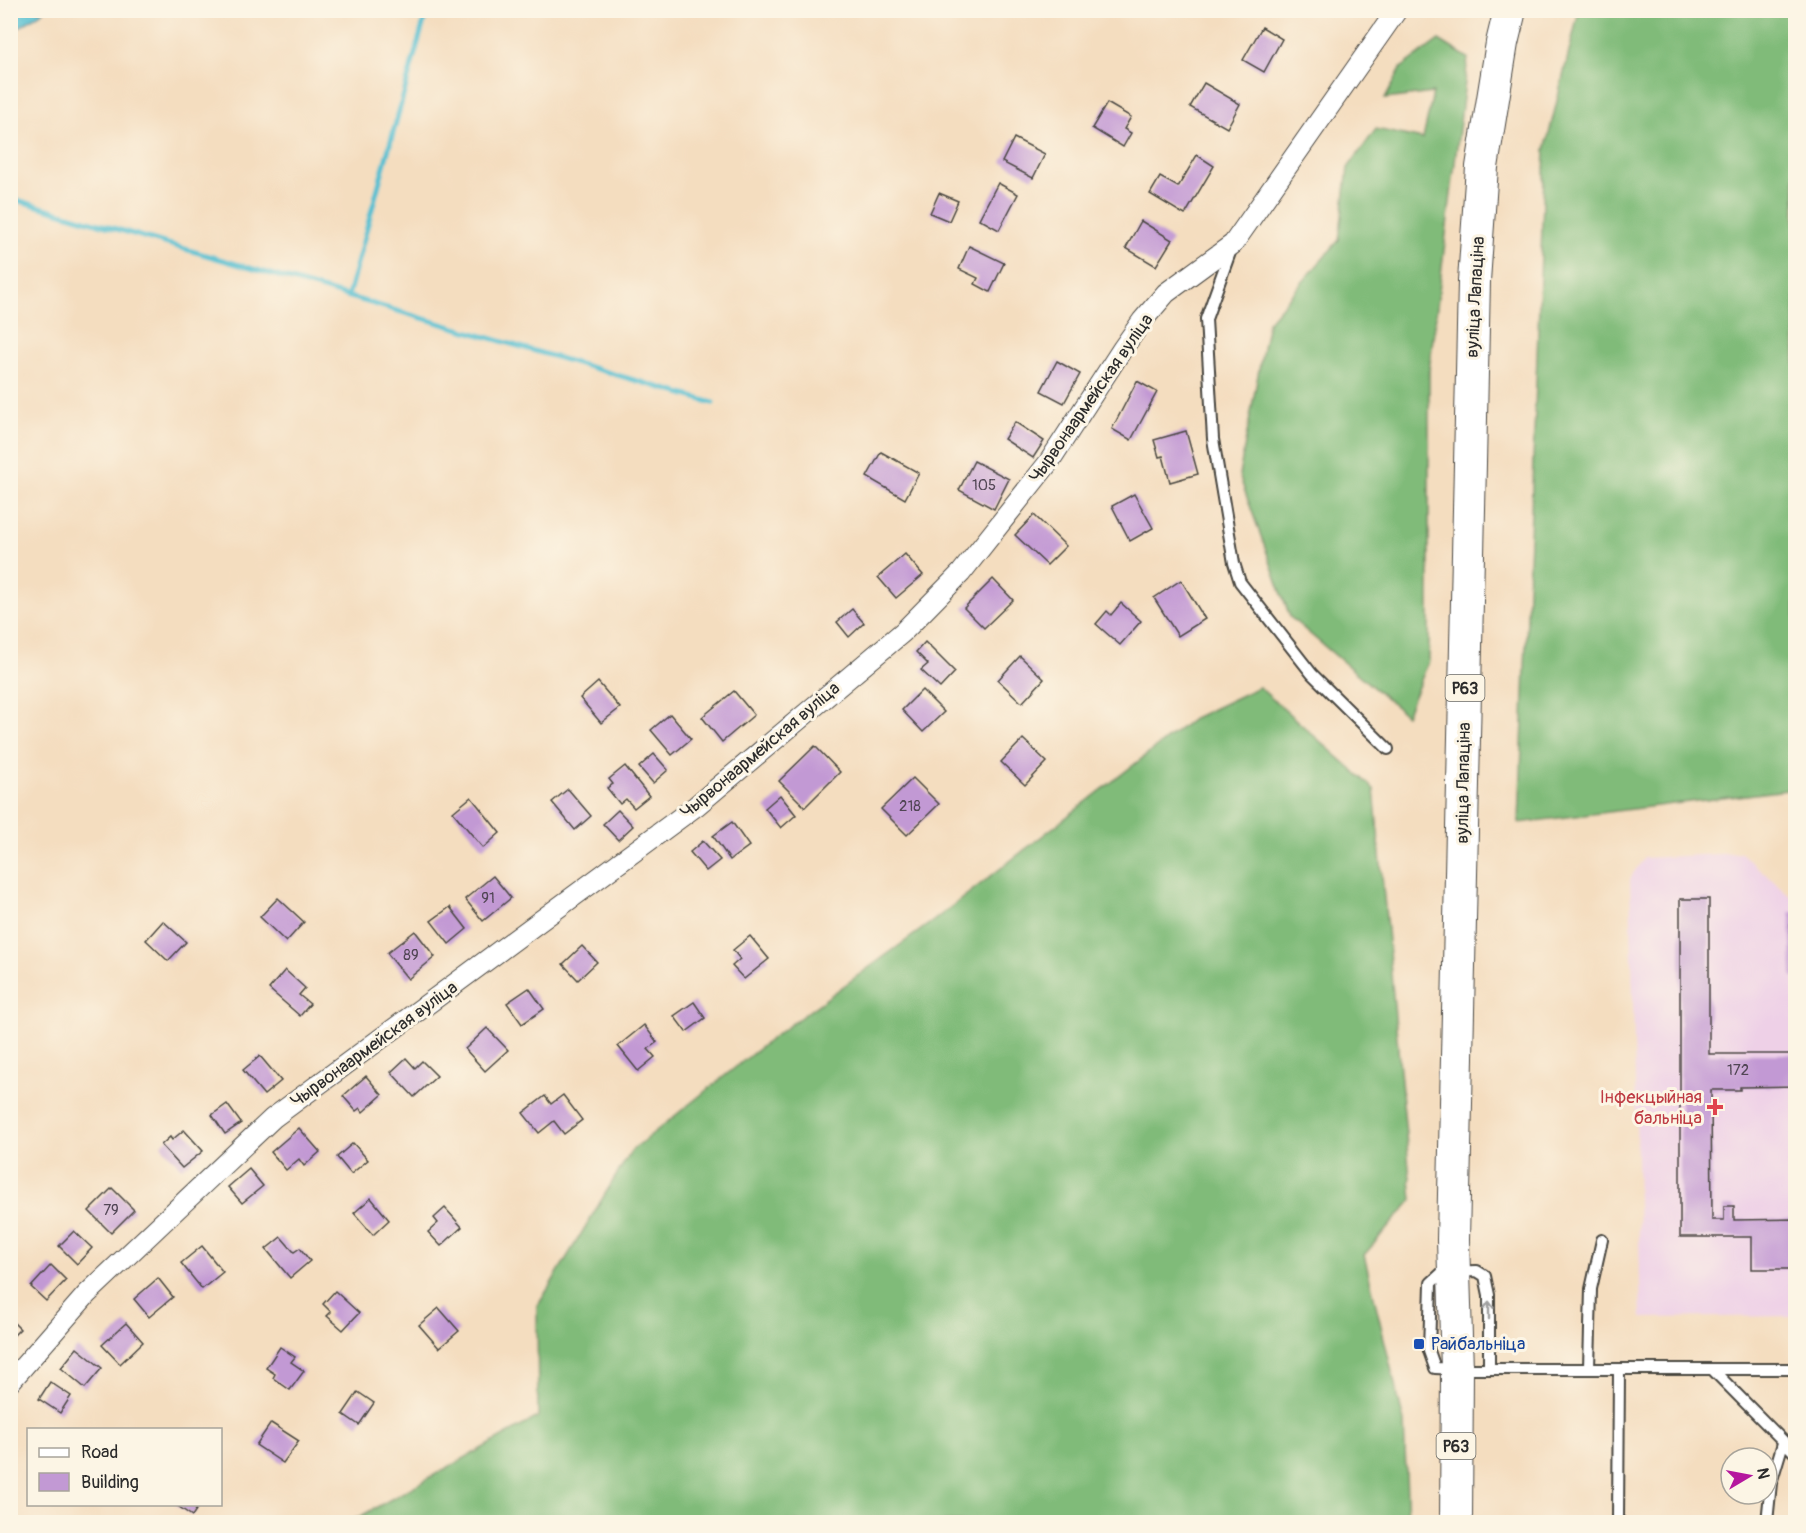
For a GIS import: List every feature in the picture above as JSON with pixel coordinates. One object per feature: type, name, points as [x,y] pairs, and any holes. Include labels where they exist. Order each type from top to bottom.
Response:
[{"type":"main road","name":"вуліца Лапаціна","points":[[1456,1522],[1457,1369],[1454,1271],[1474,281],[1482,167],[1502,43],[1510,10]]},
{"type":"street","name":"Чырвонаармейская вуліца","points":[[10,1383],[87,1294],[273,1118],[696,806],[903,632],[961,573],[1049,462],[1142,321],[1166,293],[1233,244],[1397,10]]},
{"type":"lane","points":[[1233,244],[1206,319],[1213,439],[1234,563],[1240,582],[1312,674],[1388,749]]},
{"type":"lane","points":[[1589,1368],[1591,1289],[1602,1240]]},
{"type":"lane","points":[[1454,1271],[1477,1271],[1485,1276],[1490,1295],[1489,1369]]},
{"type":"lane","points":[[1457,1369],[1796,1369]]},
{"type":"lane","points":[[1618,1522],[1620,1369]]},
{"type":"lane","points":[[1712,1369],[1796,1455]]},
{"type":"lane","points":[[1767,1522],[1771,1483],[1783,1443]]},
{"type":"shaded area","name":"Інфекцыйная бальніца","points":[[1741,853],[1795,898],[1795,1316],[1641,1318],[1630,878],[1644,858]]},
{"type":"green space","points":[[1579,11],[1795,11],[1795,789],[1519,823],[1545,150]]},
{"type":"green space","points":[[1439,40],[1468,58],[1429,371],[1429,661],[1406,715],[1290,617],[1239,475],[1268,322],[1339,240],[1348,168],[1376,129],[1423,139],[1433,93],[1385,99],[1401,68]]},
{"type":"green space","points":[[1259,687],[1374,789],[1412,1200],[1364,1255],[1404,1422],[1408,1522],[350,1522],[538,1417],[537,1307],[631,1151],[772,1038],[933,921],[1194,718]]},
{"type":"water","points":[[11,10],[44,10],[44,11],[11,33]]},
{"type":"building","points":[[1262,27],[1282,39],[1264,72],[1243,60]]},
{"type":"building","points":[[1204,83],[1240,104],[1227,128],[1190,107]]},
{"type":"building","points":[[1107,103],[1131,117],[1124,129],[1131,133],[1123,147],[1092,128]]},
{"type":"building","points":[[1014,138],[1045,154],[1033,178],[1002,162]]},
{"type":"building","points":[[1197,155],[1214,166],[1185,215],[1150,194],[1160,177],[1178,187]]},
{"type":"building","points":[[998,183],[1018,194],[999,230],[979,219]]},
{"type":"building","points":[[939,193],[958,201],[949,221],[930,213]]},
{"type":"building","points":[[1141,221],[1172,240],[1156,266],[1126,248]]},
{"type":"building","points":[[969,246],[1004,263],[990,292],[975,284],[978,278],[959,269]]},
{"type":"building","points":[[1057,361],[1080,374],[1064,403],[1041,391]]},
{"type":"building","points":[[1137,381],[1157,392],[1131,440],[1112,429]]},
{"type":"building","points":[[1015,422],[1044,441],[1033,458],[1004,439]]},
{"type":"building","points":[[1186,431],[1198,474],[1170,482],[1163,456],[1159,457],[1154,440]]},
{"type":"building","points":[[881,452],[919,473],[905,499],[867,477]]},
{"type":"building","points":[[974,461],[1009,479],[994,509],[959,490]]},
{"type":"building","points":[[1134,494],[1153,528],[1130,541],[1112,506]]},
{"type":"building","points":[[1034,515],[1066,546],[1047,565],[1015,535]]},
{"type":"building","points":[[905,554],[923,575],[896,598],[878,577]]},
{"type":"building","points":[[993,579],[1013,600],[984,628],[964,608]]},
{"type":"building","points":[[1181,580],[1205,619],[1178,636],[1154,598]]},
{"type":"building","points":[[1121,603],[1141,621],[1120,645],[1096,624],[1107,611],[1111,615]]},
{"type":"building","points":[[852,609],[864,623],[849,637],[837,622]]},
{"type":"building","points":[[925,642],[955,672],[940,688],[921,670],[928,664],[916,652]]},
{"type":"building","points":[[1020,656],[1044,679],[1022,703],[998,680]]},
{"type":"building","points":[[598,682],[620,708],[601,723],[580,698]]},
{"type":"building","points":[[922,690],[944,712],[923,732],[902,710]]},
{"type":"building","points":[[734,691],[754,715],[722,742],[702,717]]},
{"type":"building","points":[[670,714],[691,739],[672,755],[651,730]]},
{"type":"building","points":[[1023,739],[1047,762],[1025,785],[1001,762]]},
{"type":"building","points":[[815,746],[840,772],[805,807],[779,781]]},
{"type":"building","points":[[654,754],[668,770],[653,783],[639,767]]},
{"type":"building","points":[[625,766],[649,796],[634,808],[626,799],[620,804],[607,788],[613,784],[609,779]]},
{"type":"building","points":[[913,778],[939,804],[907,835],[881,809]]},
{"type":"building","points":[[568,789],[591,816],[575,830],[552,802]]},
{"type":"building","points":[[780,795],[796,815],[781,828],[765,808]]},
{"type":"building","points":[[471,797],[500,833],[483,848],[453,812]]},
{"type":"building","points":[[618,810],[633,826],[618,840],[603,824]]},
{"type":"building","points":[[732,822],[749,846],[730,860],[713,836]]},
{"type":"building","points":[[703,841],[720,860],[706,871],[690,852]]},
{"type":"building","points":[[493,876],[511,898],[483,921],[465,899]]},
{"type":"building","points":[[278,898],[304,922],[286,942],[260,917]]},
{"type":"building","points":[[1680,899],[1709,899],[1709,1054],[1796,1054],[1796,1086],[1711,1090],[1712,1220],[1724,1220],[1724,1206],[1734,1206],[1734,1220],[1796,1219],[1796,1269],[1752,1269],[1752,1237],[1680,1237]]},
{"type":"building","points":[[450,907],[467,929],[449,944],[431,921]]},
{"type":"building","points":[[1790,912],[1796,912],[1796,978],[1792,978]]},
{"type":"building","points":[[163,921],[186,942],[168,961],[146,940]]},
{"type":"building","points":[[415,931],[435,957],[408,979],[387,953]]},
{"type":"building","points":[[750,936],[769,959],[744,979],[732,966],[740,959],[733,950]]},
{"type":"building","points":[[582,946],[597,962],[578,980],[563,964]]},
{"type":"building","points":[[285,970],[305,988],[299,995],[310,1004],[300,1016],[269,989]]},
{"type":"building","points":[[529,988],[544,1009],[522,1024],[507,1003]]},
{"type":"building","points":[[694,1002],[705,1018],[686,1032],[674,1016]]},
{"type":"building","points":[[644,1025],[657,1042],[648,1049],[655,1057],[638,1071],[618,1046]]},
{"type":"building","points":[[487,1028],[508,1050],[485,1071],[465,1049]]},
{"type":"building","points":[[260,1056],[281,1081],[264,1095],[243,1070]]},
{"type":"building","points":[[406,1058],[415,1068],[422,1061],[437,1076],[414,1097],[391,1072]]},
{"type":"building","points":[[366,1076],[382,1095],[363,1112],[360,1108],[356,1111],[343,1096]]},
{"type":"building","points":[[563,1095],[582,1120],[564,1134],[554,1121],[539,1133],[523,1113],[545,1096],[551,1104]]},
{"type":"building","points":[[227,1104],[241,1123],[225,1134],[212,1115]]},
{"type":"building","points":[[299,1128],[320,1152],[304,1166],[299,1159],[286,1170],[271,1152]]},
{"type":"building","points":[[184,1130],[203,1151],[182,1168],[161,1145],[170,1137],[172,1140]]},
{"type":"building","points":[[353,1143],[368,1160],[351,1174],[337,1157]]},
{"type":"building","points":[[249,1169],[263,1186],[242,1203],[228,1187]]},
{"type":"building","points":[[112,1188],[134,1210],[111,1233],[89,1211]]},
{"type":"building","points":[[371,1198],[389,1220],[373,1235],[354,1213]]},
{"type":"building","points":[[445,1208],[462,1227],[441,1246],[428,1232],[438,1223],[434,1218]]},
{"type":"building","points":[[74,1231],[92,1248],[77,1264],[59,1246]]},
{"type":"building","points":[[281,1237],[294,1252],[300,1248],[310,1261],[290,1278],[266,1249]]},
{"type":"building","points":[[202,1246],[223,1272],[202,1289],[181,1263]]},
{"type":"building","points":[[51,1265],[66,1280],[46,1301],[31,1287]]},
{"type":"building","points":[[158,1278],[173,1297],[149,1317],[134,1299]]},
{"type":"building","points":[[335,1291],[359,1313],[343,1330],[327,1316],[331,1312],[323,1304]]},
{"type":"building","points":[[439,1308],[459,1331],[439,1348],[419,1325]]},
{"type":"building","points":[[10,1319],[20,1329],[10,1339]]},
{"type":"building","points":[[126,1323],[143,1342],[120,1364],[102,1345]]},
{"type":"building","points":[[280,1347],[295,1357],[291,1362],[304,1371],[290,1390],[273,1378],[275,1374],[266,1368]]},
{"type":"building","points":[[77,1348],[102,1368],[85,1388],[61,1368]]},
{"type":"building","points":[[50,1382],[71,1396],[60,1413],[39,1399]]},
{"type":"building","points":[[358,1392],[374,1403],[359,1425],[343,1414]]},
{"type":"building","points":[[271,1423],[299,1441],[283,1463],[256,1445]]},
{"type":"building","points":[[178,1506],[199,1506],[192,1516]]},
{"type":"waterway","points":[[348,296],[427,10]]},
{"type":"waterway","points":[[10,198],[713,403]]},
{"type":"place","name":"Інфекцыйная бальніца","points":[[1715,1107]]},
{"type":"place","name":"Райбальніца","points":[[1419,1344]]}]
